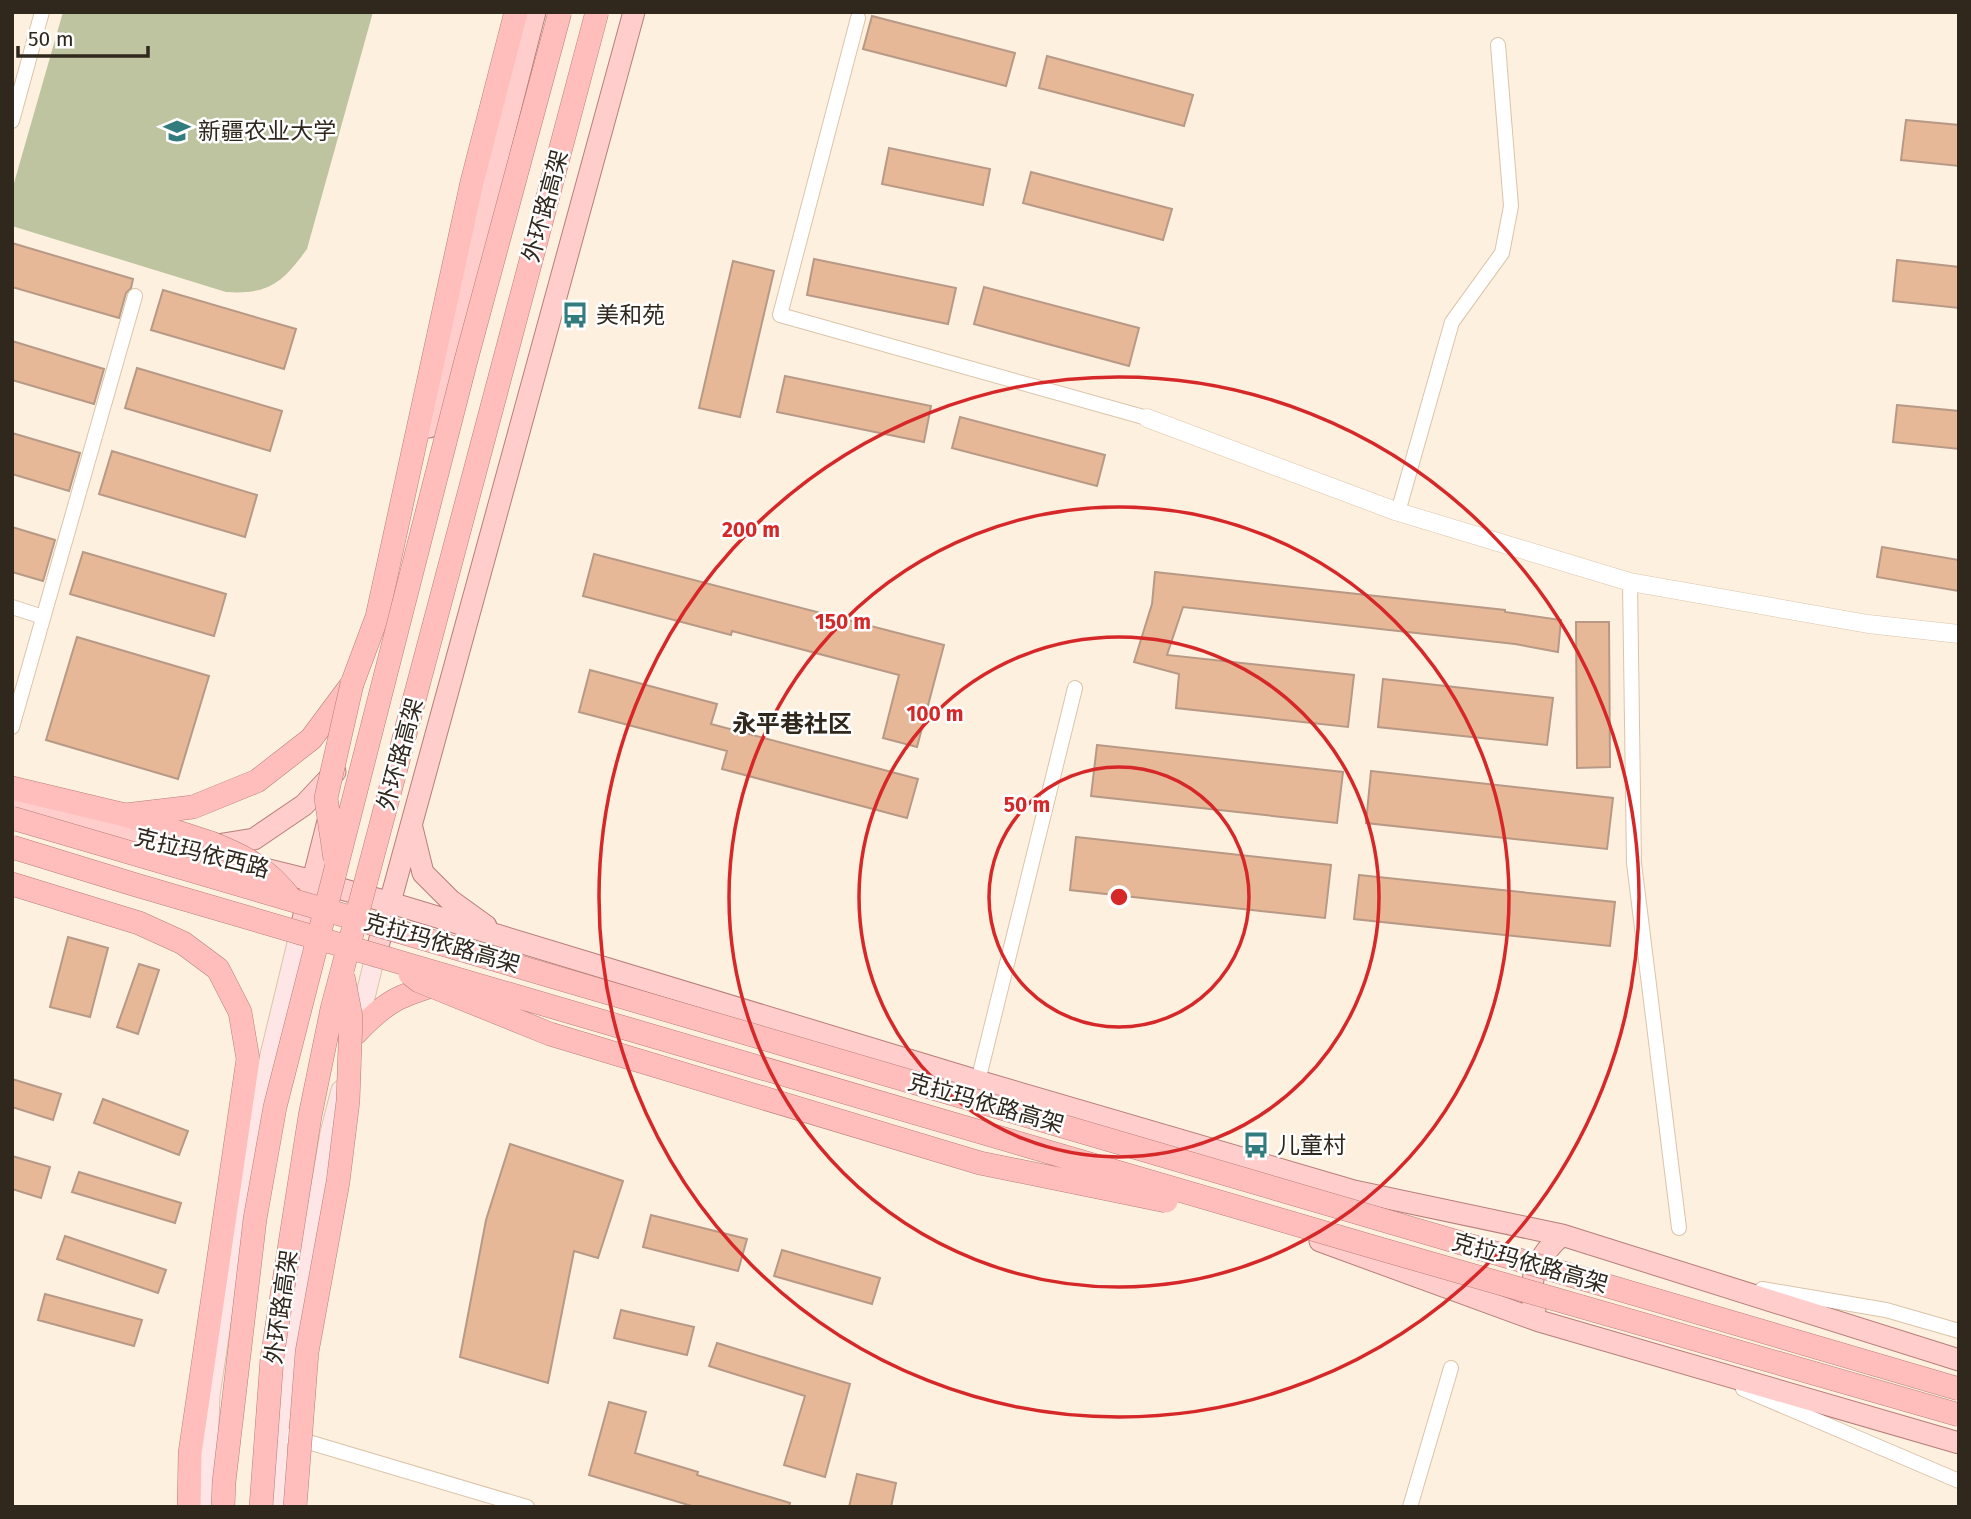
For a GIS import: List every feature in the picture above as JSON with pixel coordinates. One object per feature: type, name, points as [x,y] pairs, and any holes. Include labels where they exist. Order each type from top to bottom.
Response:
[{"type":"highway","points":[[516,12],[472,182],[377,617],[352,684],[326,798],[344,899],[374,949],[419,981],[550,1034],[980,1163],[1124,1191],[1377,1248]]},
{"type":"highway","name":"外环路高架","points":[[223,1507],[255,1219],[275,1107],[465,364],[560,12]]},
{"type":"highway","name":"外环路高架","points":[[261,1507],[272,1358],[310,1116],[332,1009],[597,12]]},
{"type":"highway","points":[[125,816],[193,807],[257,781],[312,739],[352,684]]},
{"type":"highway","points":[[12,788],[125,816],[211,843],[247,858],[281,886],[332,950],[346,983],[351,1017],[348,1101],[338,1182],[307,1352],[295,1507]]},
{"type":"highway","name":"克拉玛依路高架","points":[[12,818],[1959,1389]]},
{"type":"highway","name":"克拉玛依路高架","points":[[12,845],[1377,1248],[1959,1415]]},
{"type":"highway","points":[[12,884],[139,923],[183,943],[218,969],[240,1012],[248,1059],[192,1440],[189,1507]]},
{"type":"highway","points":[[356,1033],[376,1012],[405,993],[452,980]]},
{"type":"main road","points":[[206,1507],[210,1395],[248,1146],[299,935],[535,12]]},
{"type":"main road","points":[[277,1507],[278,1433],[330,1133],[375,957],[634,12]]},
{"type":"main road","points":[[189,850],[254,839],[304,805],[344,762]]},
{"type":"main road","name":"克拉玛依西路","points":[[12,806],[391,903],[978,1081],[1354,1191],[1562,1235],[1959,1360]]},
{"type":"main road","points":[[412,826],[423,873],[450,900],[499,936]]},
{"type":"main road","name":"克拉玛依西路","points":[[12,845],[299,935],[1268,1223],[1539,1321],[1959,1443]]},
{"type":"main road","points":[[1539,1321],[1532,1302],[1532,1282],[1542,1256],[1562,1235]]},
{"type":"street","points":[[12,121],[17,85],[42,12]]},
{"type":"street","points":[[858,18],[780,315],[1147,418],[1398,512],[1630,582],[1868,624],[1959,635]]},
{"type":"street","points":[[1398,512],[1452,322],[1502,253],[1511,206],[1498,45]]},
{"type":"street","points":[[12,727],[135,296]]},
{"type":"street","points":[[1630,582],[1634,863],[1679,1228]]},
{"type":"street","points":[[12,607],[43,617]]},
{"type":"street","points":[[978,1081],[1075,688]]},
{"type":"street","points":[[1705,1280],[1886,1310],[1959,1331]]},
{"type":"street","points":[[1684,1363],[1959,1481]]},
{"type":"street","points":[[1410,1507],[1451,1368]]},
{"type":"street","points":[[278,1433],[527,1507]]},
{"type":"green space","name":"新疆农业大学","points":[[63,12],[373,12],[307,249],[282,278],[274,284],[253,291],[226,292],[12,226],[12,190]]},
{"type":"building","points":[[872,16],[1015,53],[1006,86],[863,49]]},
{"type":"building","points":[[1047,56],[1193,95],[1184,126],[1039,88]]},
{"type":"building","points":[[1906,120],[1959,125],[1959,166],[1901,160]]},
{"type":"building","points":[[889,148],[990,169],[983,205],[882,184]]},
{"type":"building","points":[[1031,172],[1172,209],[1163,240],[1023,203]]},
{"type":"building","points":[[12,243],[133,279],[119,318],[12,287]]},
{"type":"building","points":[[814,259],[956,288],[948,324],[807,295]]},
{"type":"building","points":[[1897,260],[1959,267],[1959,308],[1893,301]]},
{"type":"building","points":[[733,261],[774,271],[740,417],[699,408]]},
{"type":"building","points":[[984,287],[1139,328],[1129,366],[974,324]]},
{"type":"building","points":[[163,290],[296,329],[284,369],[151,330]]},
{"type":"building","points":[[12,341],[104,369],[94,404],[12,380]]},
{"type":"building","points":[[137,368],[282,411],[270,451],[125,408]]},
{"type":"building","points":[[785,376],[931,406],[924,442],[777,412]]},
{"type":"building","points":[[1897,405],[1959,411],[1959,449],[1893,442]]},
{"type":"building","points":[[960,417],[1105,455],[1097,486],[952,448]]},
{"type":"building","points":[[12,433],[80,453],[69,491],[12,474]]},
{"type":"building","points":[[112,451],[257,495],[245,537],[99,494]]},
{"type":"building","points":[[12,527],[55,540],[43,581],[12,572]]},
{"type":"building","points":[[1882,547],[1959,560],[1959,591],[1877,577]]},
{"type":"building","points":[[83,552],[226,594],[214,636],[70,594]]},
{"type":"building","points":[[594,554],[944,645],[917,747],[883,738],[899,675],[732,631],[731,635],[583,596]]},
{"type":"building","points":[[1155,572],[1505,610],[1561,620],[1558,652],[1515,644],[1183,607],[1167,655],[1354,675],[1348,727],[1176,708],[1179,674],[1134,662],[1152,604]]},
{"type":"building","points":[[1576,622],[1609,622],[1610,767],[1577,768]]},
{"type":"building","points":[[77,637],[209,676],[178,779],[46,740]]},
{"type":"building","points":[[590,670],[717,704],[711,724],[918,779],[907,818],[722,769],[727,751],[579,712]]},
{"type":"building","points":[[1383,679],[1553,698],[1547,745],[1378,727]]},
{"type":"building","points":[[1097,745],[1343,772],[1337,823],[1091,796]]},
{"type":"building","points":[[1371,771],[1613,798],[1607,849],[1366,823]]},
{"type":"building","points":[[1076,837],[1331,865],[1325,918],[1070,890]]},
{"type":"building","points":[[1359,875],[1615,902],[1610,946],[1354,919]]},
{"type":"building","points":[[68,937],[108,948],[90,1017],[50,1007]]},
{"type":"building","points":[[139,964],[159,970],[138,1034],[117,1027]]},
{"type":"building","points":[[12,1079],[61,1094],[53,1120],[12,1107]]},
{"type":"building","points":[[103,1099],[188,1131],[179,1155],[94,1123]]},
{"type":"building","points":[[510,1144],[623,1181],[598,1258],[574,1251],[548,1383],[460,1357],[486,1220]]},
{"type":"building","points":[[12,1156],[50,1167],[41,1198],[12,1189]]},
{"type":"building","points":[[79,1172],[181,1203],[175,1223],[72,1192]]},
{"type":"building","points":[[651,1215],[747,1239],[738,1271],[643,1247]]},
{"type":"building","points":[[65,1236],[166,1270],[158,1293],[57,1259]]},
{"type":"building","points":[[782,1250],[880,1278],[872,1304],[774,1276]]},
{"type":"building","points":[[45,1294],[142,1320],[134,1346],[38,1320]]},
{"type":"building","points":[[621,1310],[694,1327],[687,1355],[614,1338]]},
{"type":"building","points":[[717,1343],[850,1384],[825,1477],[784,1465],[805,1396],[709,1366]]},
{"type":"building","points":[[609,1402],[646,1412],[635,1453],[790,1503],[789,1507],[695,1507],[589,1475]]},
{"type":"building","points":[[857,1474],[896,1483],[891,1507],[849,1507]]},
{"type":"place","name":"新疆农业大学","points":[[177,131]]},
{"type":"place","name":"美和苑","points":[[575,315]]},
{"type":"place","name":"儿童村","points":[[1256,1145]]},
{"type":"district","name":"永平巷社区","points":[[792,724]]}]
